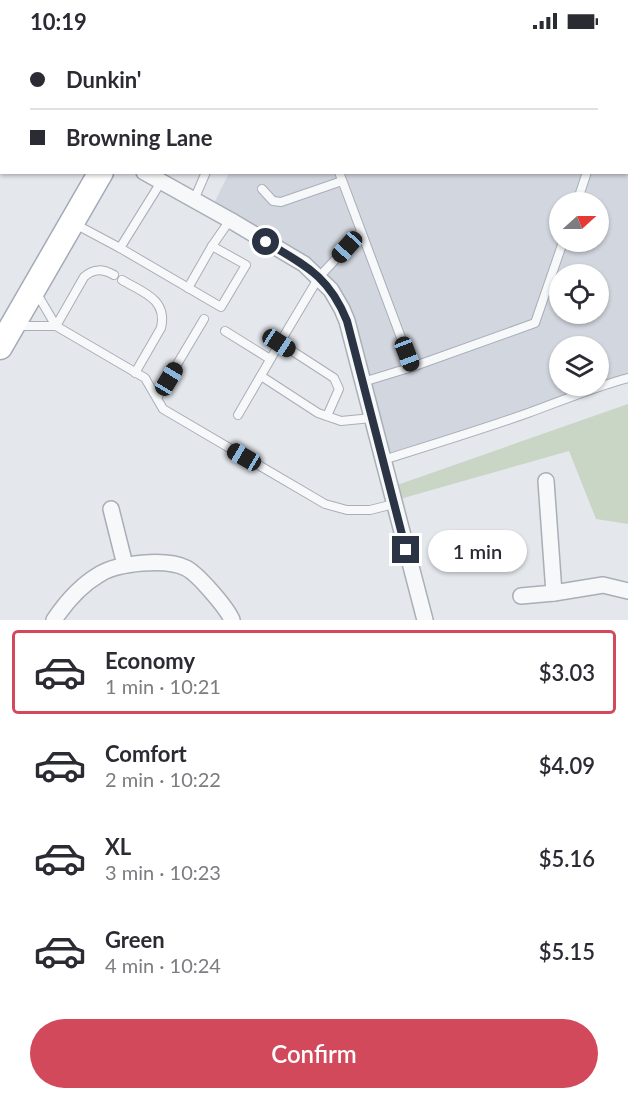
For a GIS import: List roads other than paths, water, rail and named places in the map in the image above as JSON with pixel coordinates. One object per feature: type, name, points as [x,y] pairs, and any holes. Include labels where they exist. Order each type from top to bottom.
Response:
[{"type":"main road","points":[[0,347],[100,174]]},
{"type":"street","points":[[147,174],[304,264],[331,290],[347,321],[425,620]]},
{"type":"street","points":[[546,481],[554,593]]},
{"type":"street","points":[[111,509],[124,565]]},
{"type":"street","points":[[54,620],[79,589],[101,573],[124,565],[144,563],[169,564],[187,568],[229,612],[232,620]]},
{"type":"street","points":[[521,596],[603,585],[628,591]]},
{"type":"lane","points":[[194,200],[205,174]]},
{"type":"lane","points":[[580,192],[586,174]]},
{"type":"lane","points":[[262,189],[273,201],[281,202],[340,176],[412,367]]},
{"type":"lane","points":[[120,248],[161,182]]},
{"type":"lane","points":[[188,288],[230,220]]},
{"type":"lane","points":[[72,223],[221,307],[246,265],[212,246]]},
{"type":"lane","points":[[238,415],[320,278],[361,232]]},
{"type":"lane","points":[[363,382],[535,323],[560,252]]},
{"type":"lane","points":[[56,326],[84,277],[95,270],[114,275]]},
{"type":"lane","points":[[122,280],[154,299],[162,312],[161,328],[135,373]]},
{"type":"lane","points":[[34,288],[56,326],[145,378],[163,409],[325,504],[347,510],[370,510],[394,504]]},
{"type":"lane","points":[[157,398],[204,319]]},
{"type":"lane","points":[[12,326],[56,326]]},
{"type":"lane","points":[[225,331],[270,359]]},
{"type":"lane","points":[[279,343],[334,378],[339,388],[327,416]]},
{"type":"lane","points":[[261,376],[318,413],[341,421],[372,418]]},
{"type":"lane","points":[[383,460],[467,434],[611,382],[628,378]]}]
